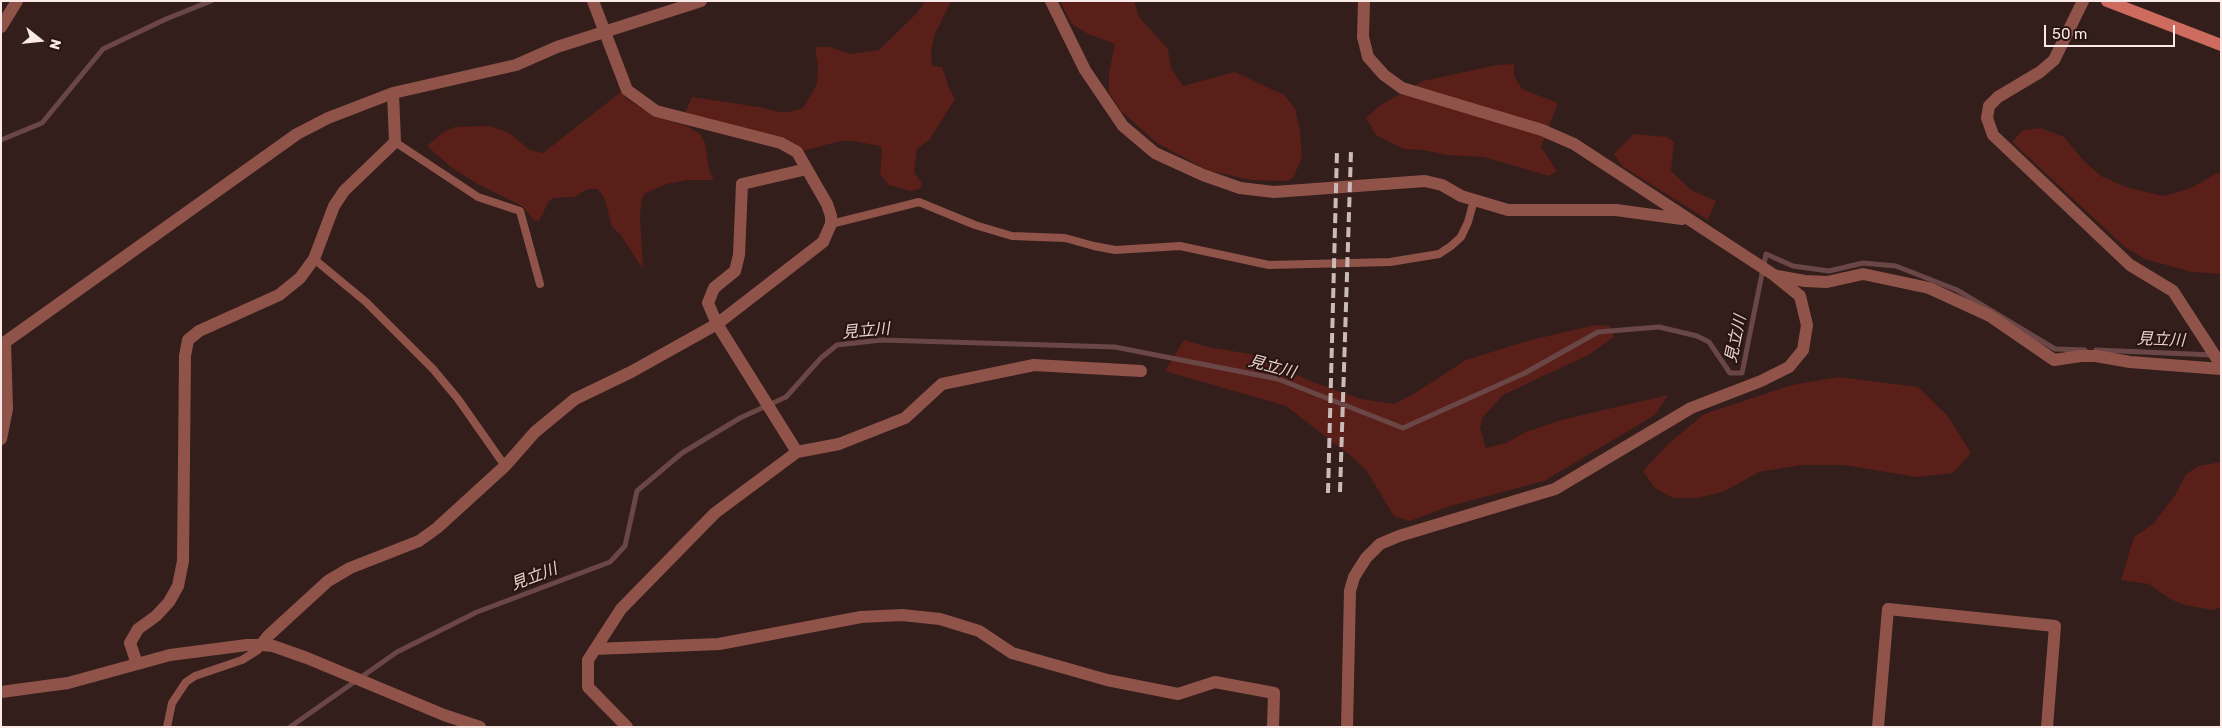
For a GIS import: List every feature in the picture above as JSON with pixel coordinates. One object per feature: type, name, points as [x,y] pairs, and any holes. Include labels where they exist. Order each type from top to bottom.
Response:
[{"type":"main road","points":[[2107,1],[2221,45]]},
{"type":"street","points":[[1,27],[17,1]]},
{"type":"street","points":[[261,645],[268,636],[328,581],[350,568],[419,541],[437,528],[505,466],[535,432],[575,399],[631,372],[717,324],[823,242],[831,224],[831,216],[827,204],[797,152],[781,143],[656,111],[627,90],[593,1]]},
{"type":"street","points":[[1,439],[7,409],[3,344],[297,134],[352,107],[393,93],[516,65],[557,47],[701,1]]},
{"type":"street","points":[[1051,1],[1058,19],[1098,92],[1122,126],[1155,153],[1203,175],[1240,188],[1274,192],[1425,181],[1442,186],[1461,196],[1508,210],[1616,210],[1690,220]]},
{"type":"street","points":[[1347,727],[1350,592],[1354,577],[1366,558],[1380,544],[1399,536],[1555,489],[1691,408],[1761,381],[1789,367],[1802,350],[1807,325],[1800,296],[1774,276],[1566,141],[1542,130],[1402,88],[1384,75],[1368,57],[1364,36],[1364,1]]},
{"type":"street","points":[[2083,1],[2054,60],[2040,72],[1998,97],[1989,106],[1987,118],[1993,135],[2130,265],[2173,291],[2221,365]]},
{"type":"street","points":[[137,664],[130,643],[138,629],[156,616],[169,602],[178,586],[183,561],[185,356],[188,340],[199,330],[279,295],[300,278],[314,259],[334,206],[344,191],[395,142],[393,93]]},
{"type":"street","points":[[797,452],[717,324],[708,303],[714,288],[735,271],[739,255],[742,184],[807,169]]},
{"type":"street","points":[[1774,276],[1827,282],[1864,274],[1929,288],[1990,316],[2054,360],[2080,356],[2096,356],[2130,362],[2221,369]]},
{"type":"street","points":[[627,727],[588,687],[588,660],[621,609],[715,513],[797,452],[839,444],[905,418],[942,384],[1034,365],[1141,370]]},
{"type":"street","points":[[1878,727],[1888,609],[2055,626],[2047,727]]},
{"type":"street","points":[[595,649],[719,644],[861,617],[902,615],[940,619],[979,631],[1012,653],[1107,680],[1178,694],[1215,682],[1274,693],[1273,727]]},
{"type":"street","points":[[1,692],[68,683],[170,655],[261,645],[272,646],[307,658],[444,715],[480,727]]},
{"type":"lane","points":[[395,142],[478,197],[520,212],[540,284]]},
{"type":"lane","points":[[831,224],[919,202],[975,225],[1012,236],[1065,238],[1116,250],[1180,246],[1269,265],[1380,262],[1439,254],[1461,237],[1468,222],[1474,200]]},
{"type":"lane","points":[[314,259],[366,302],[433,369],[458,399],[505,466]]},
{"type":"lane","points":[[167,727],[172,703],[186,682],[195,676],[242,660],[258,650],[261,645]]},
{"type":"shaded area","points":[[925,1],[951,1],[934,36],[931,53],[932,66],[942,67],[955,99],[930,139],[917,149],[914,172],[922,184],[920,189],[910,191],[889,185],[880,174],[882,150],[880,146],[853,141],[840,141],[803,151],[786,138],[685,113],[692,97],[759,107],[779,112],[789,112],[803,108],[817,84],[818,65],[815,47],[830,47],[850,54],[879,50],[917,13]]},
{"type":"shaded area","points":[[1060,1],[1134,1],[1139,17],[1168,49],[1171,69],[1183,86],[1235,72],[1284,95],[1295,108],[1300,131],[1302,158],[1293,178],[1287,181],[1251,180],[1207,170],[1157,143],[1121,111],[1109,93],[1109,72],[1115,44],[1088,34],[1072,24]]},
{"type":"shaded area","points":[[1514,64],[1514,76],[1522,89],[1558,103],[1541,147],[1557,171],[1549,176],[1484,157],[1447,155],[1423,150],[1404,149],[1376,135],[1366,118],[1379,106],[1423,81],[1497,65]]},
{"type":"shaded area","points":[[621,92],[627,99],[653,116],[687,126],[700,134],[705,143],[709,170],[714,180],[687,180],[666,184],[646,193],[642,198],[640,215],[643,269],[620,234],[612,227],[604,197],[597,189],[588,189],[574,197],[553,198],[549,201],[539,221],[534,220],[522,206],[476,183],[451,167],[427,146],[442,133],[455,127],[490,126],[509,133],[530,150],[543,153]]},
{"type":"shaded area","points":[[2041,128],[2064,137],[2084,161],[2101,176],[2129,188],[2164,196],[2191,188],[2217,173],[2221,174],[2221,274],[2192,272],[2145,259],[2126,248],[2012,142],[2023,130]]},
{"type":"shaded area","points":[[1634,134],[1667,137],[1674,142],[1671,171],[1691,190],[1716,201],[1708,220],[1622,166],[1614,154]]},
{"type":"shaded area","points":[[1595,325],[1610,326],[1614,337],[1590,354],[1503,395],[1483,417],[1480,428],[1486,448],[1506,443],[1526,432],[1561,420],[1668,395],[1655,415],[1544,481],[1450,506],[1410,521],[1394,516],[1366,470],[1351,456],[1286,406],[1165,371],[1184,340],[1208,347],[1256,355],[1310,381],[1361,399],[1394,404],[1415,393],[1466,360],[1527,341]]},
{"type":"shaded area","points":[[1839,377],[1918,387],[1947,415],[1971,453],[1953,473],[1917,477],[1844,465],[1801,465],[1759,472],[1723,492],[1697,498],[1673,498],[1655,488],[1643,471],[1667,445],[1704,414],[1792,385]]},
{"type":"shaded area","points":[[2221,462],[2221,607],[2213,610],[2184,605],[2170,599],[2149,584],[2121,580],[2134,537],[2153,524],[2176,494],[2186,474],[2199,466]]},
{"type":"waterway","points":[[1,140],[42,123],[103,49],[166,19],[211,1]]},
{"type":"waterway","name":"見立川","points":[[290,727],[397,652],[477,612],[610,562],[625,546],[637,491],[682,453],[740,418],[786,397],[821,358],[837,345],[881,340],[1115,347],[1278,379],[1403,428],[1525,373],[1598,332],[1659,327],[1697,336],[1709,342],[1730,373],[1742,373],[1766,254],[1793,266],[1829,271],[1863,263],[1896,266],[1957,290],[2055,349],[2085,350]]},
{"type":"waterway","name":"見立川","points":[[2096,350],[2213,355]]},
{"type":"railway","points":[[1328,493],[1337,151]]},
{"type":"railway","points":[[1340,492],[1351,151]]}]
